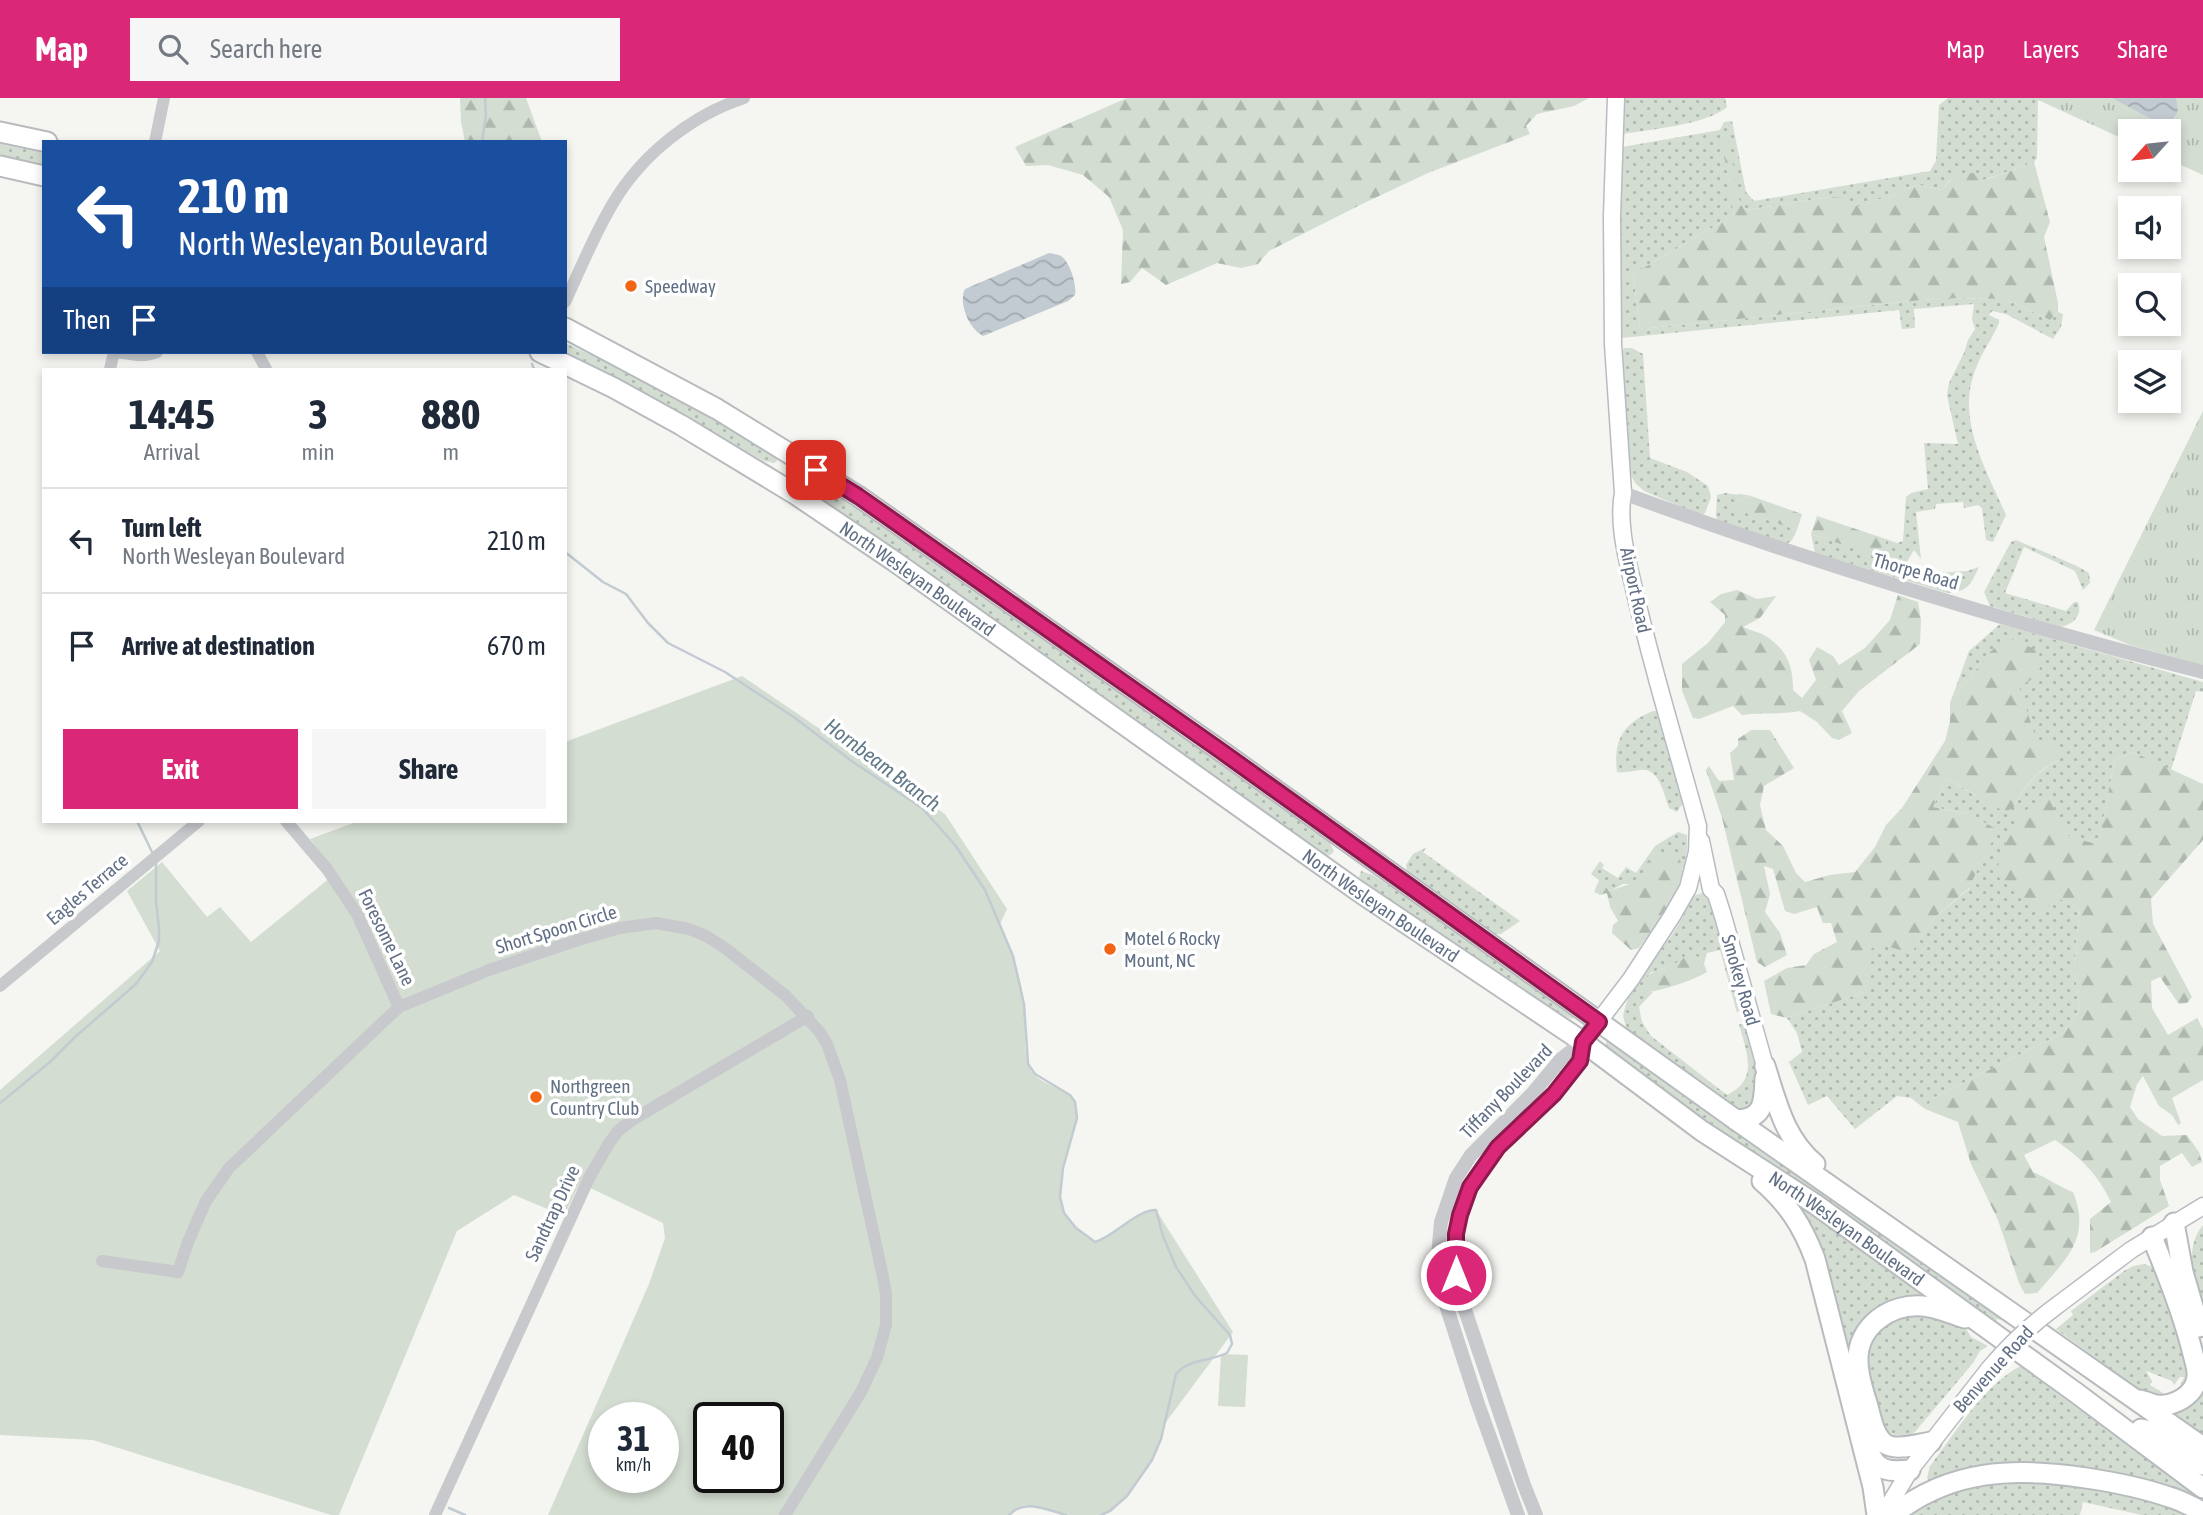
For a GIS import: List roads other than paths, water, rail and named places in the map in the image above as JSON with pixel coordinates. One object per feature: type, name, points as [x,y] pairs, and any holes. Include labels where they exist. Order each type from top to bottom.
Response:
[{"type":"highway","points":[[0,132],[42,141]]},
{"type":"highway","points":[[0,166],[42,176]]},
{"type":"highway","name":"North Wesleyan Boulevard","points":[[567,329],[717,409],[858,496],[1736,1120],[2203,1447]]},
{"type":"highway","name":"North Wesleyan Boulevard","points":[[546,354],[681,425],[778,484],[899,564],[1339,877],[1583,1042],[1715,1139],[1815,1204],[2203,1488]]},
{"type":"highway","points":[[778,484],[795,457]]},
{"type":"highway","points":[[1339,877],[1358,849]]},
{"type":"highway","points":[[1736,1120],[1745,1120],[1760,1110],[1764,1101],[1765,1066]]},
{"type":"highway","points":[[1765,1066],[1791,1139],[1803,1154],[1888,1226]]},
{"type":"highway","points":[[1715,1139],[1780,1197],[1794,1213],[1807,1237],[1852,1403],[1873,1487],[1877,1515]]},
{"type":"highway","points":[[2174,1223],[2183,1272],[2203,1338]]},
{"type":"highway","points":[[2110,1381],[2141,1400],[2157,1405],[2174,1403],[2186,1397],[2195,1385],[2198,1375],[2172,1286],[2152,1237]]},
{"type":"highway","points":[[1931,1442],[1897,1447],[1885,1445],[1879,1438],[1858,1370],[1857,1359],[1862,1339],[1880,1317],[1911,1306],[1926,1306],[1981,1324]]},
{"type":"highway","points":[[1852,1403],[1871,1457],[1877,1466],[1885,1471],[1910,1470]]},
{"type":"highway","points":[[2131,1433],[2147,1430],[2203,1465]]},
{"type":"highway","points":[[1893,1515],[1928,1492],[1956,1481],[2021,1471],[2057,1473],[2105,1481],[2169,1497],[2203,1512]]},
{"type":"main road","name":"Airport Road","points":[[1583,1042],[1653,947],[1688,888],[1697,852],[1698,825],[1639,612],[1621,506],[1623,493],[1613,344],[1612,216],[1616,98]]},
{"type":"main road","name":"Smokey Road","points":[[1698,825],[1709,872],[1707,877],[1716,894],[1765,1066]]},
{"type":"main road","name":"Benvenue Road","points":[[1883,1515],[1910,1470],[2004,1351],[2059,1304],[2152,1237],[2203,1206]]},
{"type":"street","points":[[155,140],[164,98]]},
{"type":"street","points":[[567,298],[597,231],[615,199],[636,172],[658,149],[681,131],[711,112],[744,98]]},
{"type":"street","points":[[127,354],[151,354]]},
{"type":"street","name":"Thorpe Road","points":[[1623,493],[1817,562],[2102,646],[2203,672]]},
{"type":"street","name":"Eagles Terrace","points":[[0,986],[198,823]]},
{"type":"street","name":"Foresome Lane","points":[[288,823],[327,869],[358,914],[399,1007]]},
{"type":"street","name":"Short Spoon Circle","points":[[102,1261],[178,1272],[202,1210],[229,1168],[399,1007],[489,970],[620,928],[656,923],[689,929],[706,936],[762,976],[807,1016],[827,1044],[840,1080],[883,1278],[886,1325],[877,1358],[861,1392],[785,1515]]},
{"type":"street","name":"Sandtrap Drive","points":[[435,1515],[598,1159],[618,1131],[646,1111],[807,1016]]},
{"type":"street","name":"Tiffany Boulevard","points":[[1518,1515],[1445,1302],[1437,1267],[1441,1222],[1456,1178],[1472,1155],[1532,1094],[1561,1059],[1583,1042]]},
{"type":"street","name":"Tiffany Boulevard","points":[[1536,1515],[1460,1295],[1455,1263],[1456,1234],[1465,1198],[1475,1179],[1498,1147],[1554,1094],[1580,1061],[1583,1042]]},
{"type":"water","points":[[2112,98],[2176,98],[2178,111],[2173,119],[2151,119]]},
{"type":"water","points":[[1049,253],[1061,256],[1067,263],[1074,280],[1075,295],[1068,301],[983,336],[978,333],[969,322],[964,308],[965,289]]},
{"type":"waterway","name":"Hornbeam Branch","points":[[482,140],[485,98]]},
{"type":"waterway","name":"Hornbeam Branch","points":[[532,364],[534,368]]},
{"type":"waterway","name":"Hornbeam Branch","points":[[567,554],[603,582],[626,594],[648,623],[668,643],[725,672],[922,808],[955,845],[985,890],[1013,956],[1024,1004],[1028,1064],[1035,1074],[1070,1095],[1075,1102],[1077,1118],[1063,1168],[1060,1197],[1064,1213],[1076,1228],[1095,1242],[1141,1214],[1156,1210],[1176,1267],[1196,1297],[1230,1335],[1232,1344],[1227,1353],[1193,1363],[1176,1374],[1161,1439],[1152,1460],[1127,1496],[1101,1515]]},
{"type":"waterway","points":[[138,823],[153,854]]},
{"type":"waterway","points":[[0,1103],[136,984],[152,962],[159,941],[156,863]]},
{"type":"waterway","name":"Hornbeam Branch","points":[[1009,1515],[1029,1506],[1066,1515]]},
{"type":"waterway","points":[[449,1508],[465,1515]]},
{"type":"place","name":"Speedway","points":[[631,286]]},
{"type":"place","name":"Motel 6 Rocky Mount, NC","points":[[1110,949]]},
{"type":"place","name":"Northgreen Country Club","points":[[536,1097]]}]
